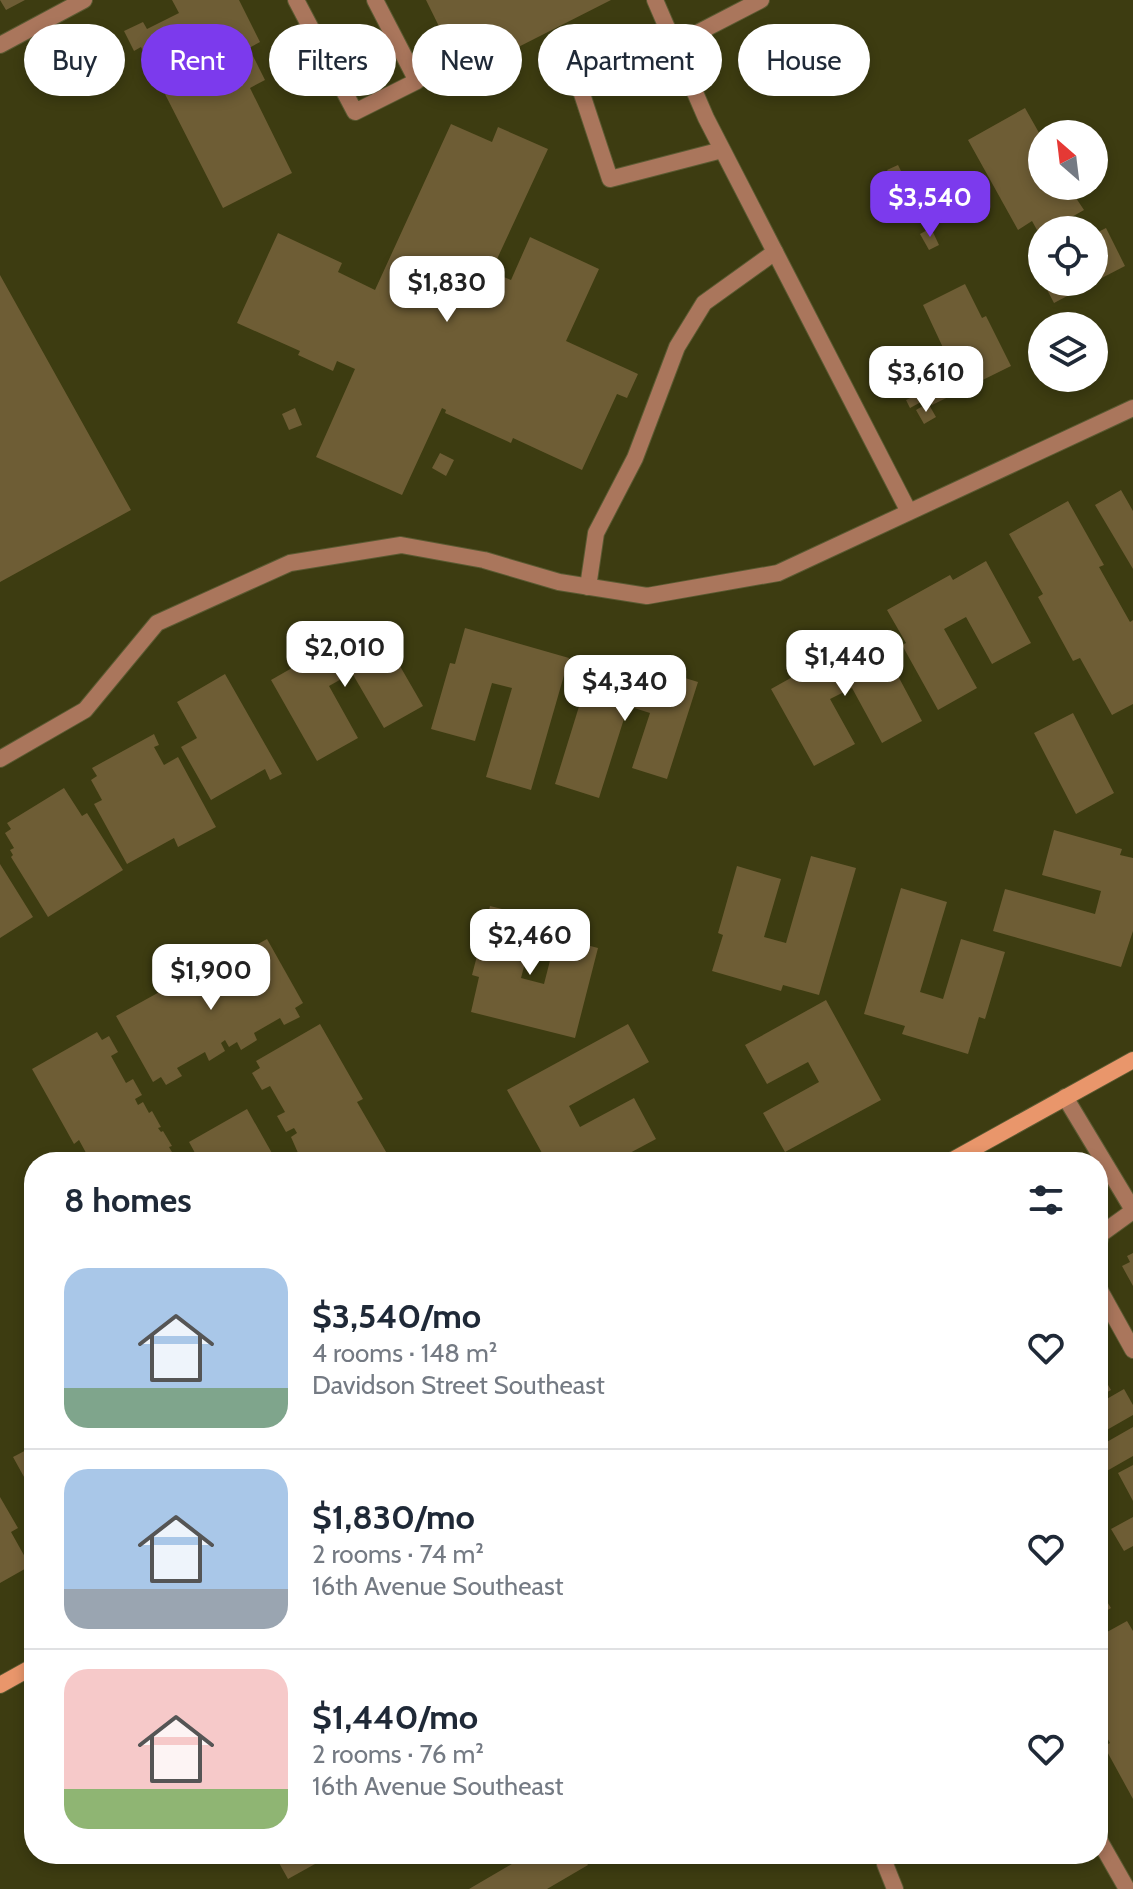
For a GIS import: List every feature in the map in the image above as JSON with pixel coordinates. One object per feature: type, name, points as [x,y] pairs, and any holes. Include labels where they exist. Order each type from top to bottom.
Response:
[{"type":"main road","points":[[967,1152],[1133,1060]]},
{"type":"main road","points":[[0,1685],[24,1672]]},
{"type":"street","points":[[0,45],[84,0]]},
{"type":"street","points":[[296,0],[355,112],[417,81],[375,0]]},
{"type":"street","points":[[655,0],[665,24]]},
{"type":"street","points":[[715,24],[761,0]]},
{"type":"street","points":[[583,96],[610,179],[722,150]]},
{"type":"street","points":[[697,96],[722,150],[909,512]]},
{"type":"street","points":[[588,587],[596,533],[635,458],[677,347],[704,303],[775,252]]},
{"type":"street","points":[[0,759],[85,710],[157,623],[290,563],[401,545],[484,560],[559,582],[647,596],[778,573],[1133,408]]},
{"type":"street","points":[[1065,1097],[1098,1152]]},
{"type":"street","points":[[1108,1168],[1133,1210],[1108,1229]]},
{"type":"street","points":[[1108,1305],[1133,1350]]},
{"type":"street","points":[[1108,1856],[1127,1889]]},
{"type":"street","points":[[885,1864],[895,1889]]},
{"type":"building","points":[[0,0],[25,0],[6,10]]},
{"type":"building","points":[[172,0],[239,0],[251,24],[157,24],[179,13]]},
{"type":"building","points":[[426,0],[611,0],[564,24],[538,24],[538,37],[522,45],[522,24],[438,24]]},
{"type":"building","points":[[143,22],[141,47],[134,51],[125,31]]},
{"type":"building","points":[[253,28],[260,42],[253,46]]},
{"type":"building","points":[[253,56],[265,80],[253,86]]},
{"type":"building","points":[[253,94],[292,173],[223,208],[166,96]]},
{"type":"building","points":[[1025,108],[1032,120],[1028,120],[1028,200],[1077,200],[1084,210],[1074,216],[1028,216],[1028,224],[1018,230],[968,140]]},
{"type":"building","points":[[451,124],[492,142],[498,127],[548,149],[491,272],[511,280],[530,237],[599,269],[566,341],[638,374],[627,398],[617,394],[582,470],[513,438],[511,443],[445,413],[446,410],[442,408],[402,495],[316,457],[355,369],[337,361],[333,371],[298,355],[300,351],[237,323],[278,233],[342,263],[338,272],[375,290]]},
{"type":"building","points":[[898,165],[907,183],[896,188],[887,170]]},
{"type":"building","points":[[931,228],[939,245],[929,250],[920,234]]},
{"type":"building","points":[[1108,232],[1125,266],[1108,275]]},
{"type":"building","points":[[0,275],[131,510],[0,582]]},
{"type":"building","points":[[965,284],[982,318],[986,316],[1011,366],[932,405],[915,369],[946,354],[923,305]]},
{"type":"building","points":[[1050,296],[1067,296],[1054,303]]},
{"type":"building","points":[[910,371],[915,383],[908,387],[902,375]]},
{"type":"building","points":[[917,395],[921,402],[910,408],[906,400]]},
{"type":"building","points":[[928,403],[936,417],[924,424],[916,410]]},
{"type":"building","points":[[295,408],[302,425],[289,430],[282,414]]},
{"type":"building","points":[[440,453],[454,460],[446,476],[432,468]]},
{"type":"building","points":[[1121,490],[1133,511],[1133,569],[1095,505]]},
{"type":"building","points":[[1068,501],[1104,565],[1099,567],[1130,622],[1133,620],[1133,704],[1112,715],[1080,658],[1073,661],[1038,597],[1043,594],[1009,534]]},
{"type":"building","points":[[986,561],[1031,643],[992,664],[966,617],[944,629],[977,688],[938,710],[902,645],[906,643],[887,610],[950,575],[953,580]]},
{"type":"building","points":[[374,621],[423,706],[384,728],[352,673],[329,686],[358,738],[317,761],[271,680]]},
{"type":"building","points":[[465,628],[569,658],[531,790],[486,777],[512,688],[492,683],[475,741],[431,729],[450,663],[455,664]]},
{"type":"building","points":[[865,630],[882,663],[889,659],[922,721],[882,743],[852,688],[830,699],[855,744],[814,766],[771,689],[805,670],[802,665]]},
{"type":"building","points":[[594,658],[628,669],[630,661],[698,682],[667,779],[632,768],[650,713],[628,706],[599,798],[555,784]]},
{"type":"building","points":[[225,674],[282,774],[270,780],[265,769],[211,800],[181,747],[197,738],[177,702]]},
{"type":"building","points":[[1073,713],[1114,793],[1076,814],[1034,733]]},
{"type":"building","points":[[154,734],[159,745],[154,747],[164,765],[178,757],[216,827],[178,847],[174,838],[127,864],[94,804],[102,800],[91,780],[97,776],[92,768]]},
{"type":"building","points":[[64,788],[82,816],[87,813],[123,870],[48,917],[11,857],[10,850],[14,848],[5,833],[11,829],[7,823]]},
{"type":"building","points":[[1054,830],[1122,849],[1120,855],[1133,858],[1133,931],[1121,967],[993,931],[1005,889],[1095,914],[1101,891],[1042,875]]},
{"type":"building","points":[[811,856],[856,868],[819,995],[783,985],[781,991],[712,971],[723,935],[718,933],[737,866],[781,879],[764,937],[786,943]]},
{"type":"building","points":[[0,864],[33,917],[0,938]]},
{"type":"building","points":[[901,888],[947,902],[920,992],[943,999],[961,939],[1005,952],[985,1019],[979,1017],[968,1054],[902,1034],[905,1026],[864,1014]]},
{"type":"building","points":[[490,906],[537,918],[521,978],[544,984],[556,937],[598,948],[575,1038],[471,1012],[479,977],[472,975]]},
{"type":"building","points":[[267,939],[303,1003],[295,1008],[300,1017],[284,1025],[280,1018],[254,1033],[257,1040],[241,1050],[237,1042],[229,1047],[225,1040],[221,1043],[225,1051],[209,1061],[205,1052],[177,1068],[182,1076],[166,1085],[161,1077],[153,1082],[116,1016],[192,974],[195,979]]},
{"type":"building","points":[[826,1000],[881,1100],[785,1152],[763,1113],[819,1082],[808,1062],[767,1084],[745,1045]]},
{"type":"building","points":[[320,1024],[363,1099],[357,1102],[386,1152],[298,1152],[291,1137],[297,1133],[294,1128],[286,1132],[277,1116],[285,1112],[270,1086],[262,1090],[252,1073],[260,1068],[256,1061]]},
{"type":"building","points":[[628,1024],[649,1062],[569,1106],[580,1127],[634,1098],[656,1139],[632,1152],[541,1152],[507,1090]]},
{"type":"building","points":[[97,1032],[102,1040],[109,1036],[118,1052],[111,1056],[126,1083],[133,1079],[142,1095],[135,1099],[138,1105],[143,1102],[149,1113],[152,1111],[161,1127],[158,1128],[172,1146],[169,1147],[172,1152],[86,1152],[79,1140],[74,1144],[32,1069]]},
{"type":"building","points":[[247,1109],[271,1152],[194,1152],[189,1142]]},
{"type":"building","points":[[1133,1253],[1133,1286],[1122,1266],[1130,1262],[1127,1256]]},
{"type":"building","points":[[1124,1389],[1133,1405],[1133,1415],[1108,1429],[1108,1398]]},
{"type":"building","points":[[1133,1427],[1133,1456],[1108,1470],[1108,1441]]},
{"type":"building","points":[[24,1451],[24,1477],[13,1457]]},
{"type":"building","points":[[1133,1465],[1133,1501],[1118,1473]]},
{"type":"building","points":[[0,1497],[18,1528],[11,1532],[24,1555],[24,1569],[0,1583]]},
{"type":"building","points":[[1133,1517],[1133,1546],[1124,1551],[1111,1529]]},
{"type":"building","points":[[1127,1621],[1133,1631],[1133,1799],[1108,1753],[1108,1631]]},
{"type":"building","points":[[280,1864],[315,1864],[288,1879]]},
{"type":"building","points":[[512,1864],[588,1865],[547,1889],[469,1889]]}]
